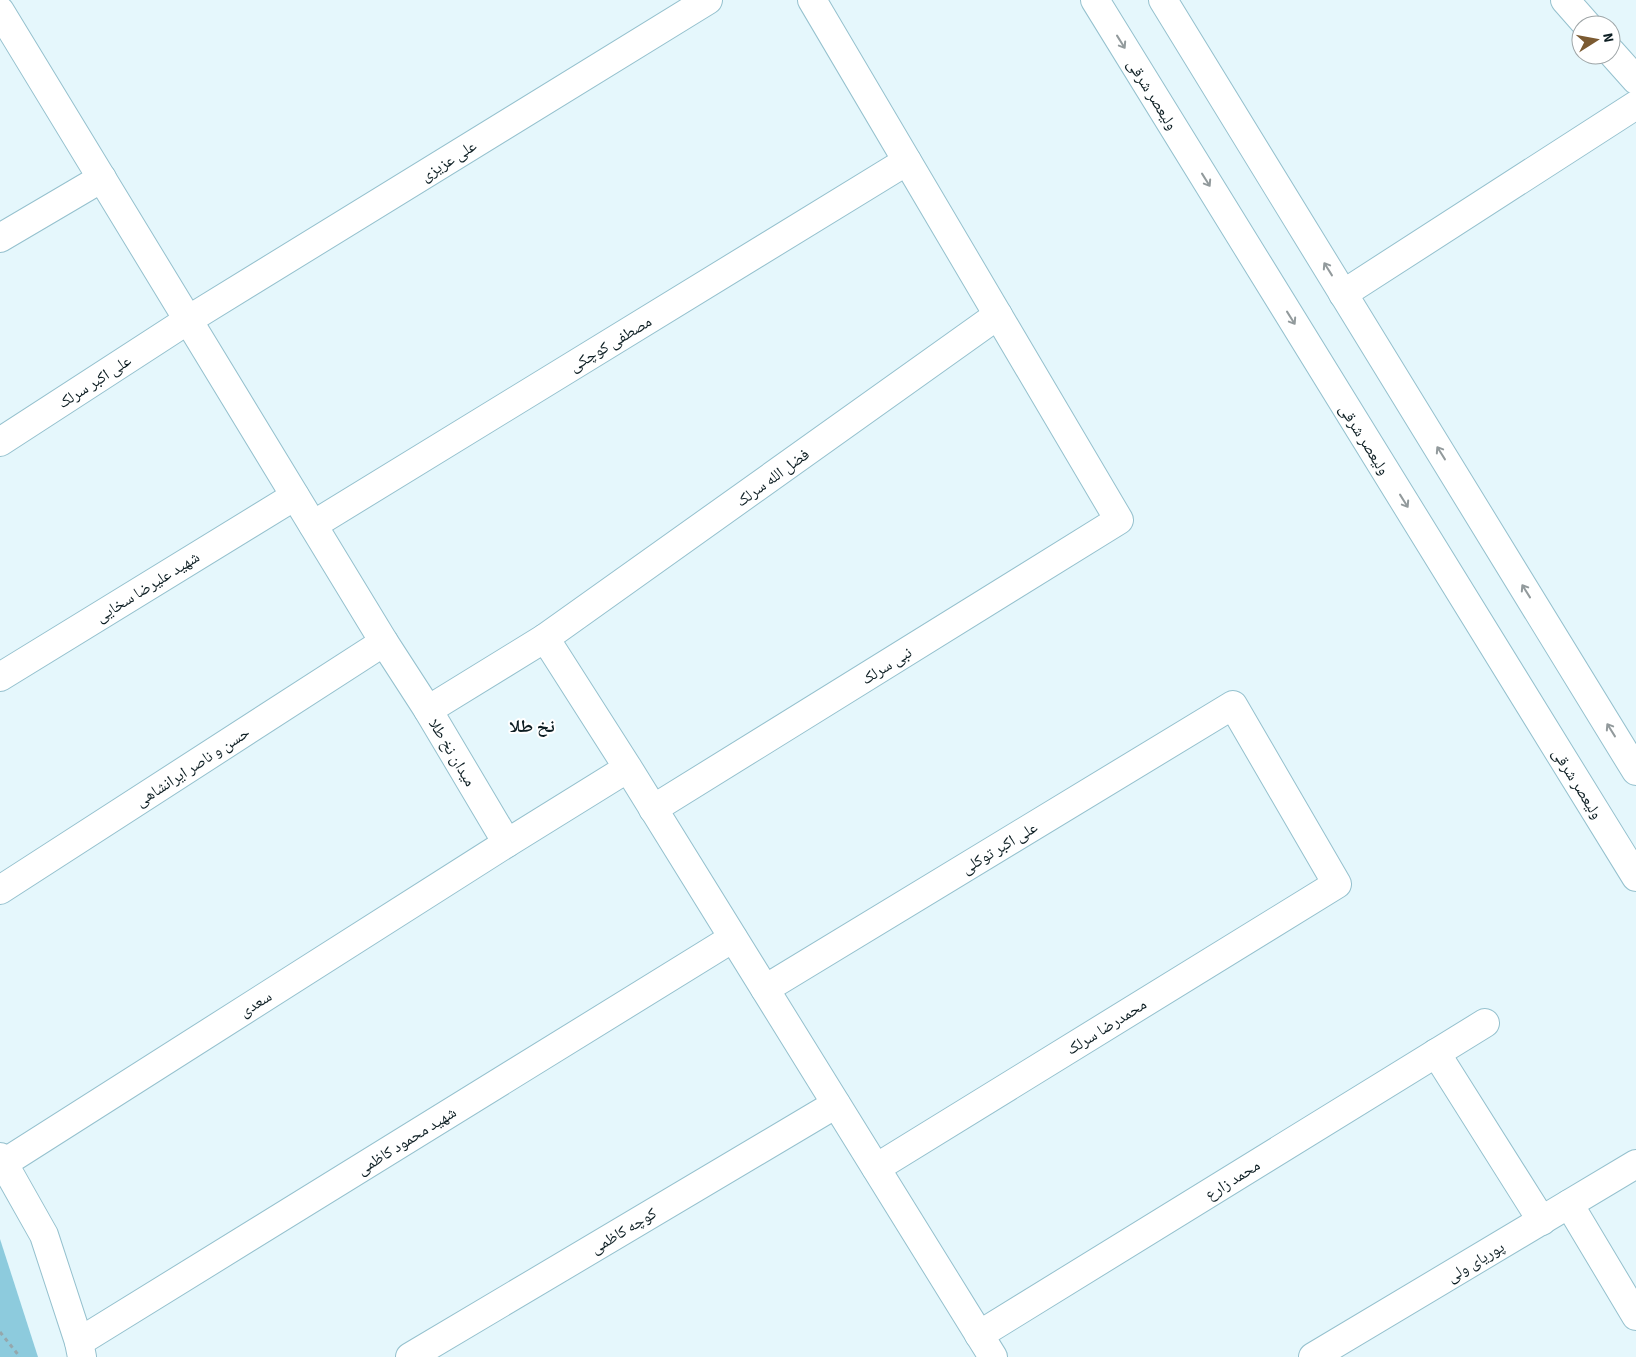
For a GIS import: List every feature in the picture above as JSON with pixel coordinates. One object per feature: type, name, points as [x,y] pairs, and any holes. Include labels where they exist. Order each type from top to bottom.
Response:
[{"type":"street","name":"علی عزیزی","points":[[188,320],[708,0]]},
{"type":"street","points":[[812,0],[998,315]]},
{"type":"street","name":"ولیعصر شرقی","points":[[1095,0],[1636,877]]},
{"type":"street","points":[[1163,0],[1636,771]]},
{"type":"street","points":[[1565,0],[1579,15]]},
{"type":"street","points":[[2,19],[102,178],[384,642],[428,710]]},
{"type":"street","points":[[1621,63],[1636,80]]},
{"type":"street","points":[[1343,294],[1636,105]]},
{"type":"street","name":"مصطفی کوچکی","points":[[313,525],[907,161]]},
{"type":"street","points":[[0,238],[102,178]]},
{"type":"street","name":"نبی سرلک","points":[[653,809],[1119,520],[998,315]]},
{"type":"street","name":"فضل الله سرلک","points":[[545,638],[998,315]]},
{"type":"street","name":"علی اکبر سرلک","points":[[0,442],[188,320]]},
{"type":"street","name":"شهید علیرضا سخایی","points":[[0,677],[295,496]]},
{"type":"street","points":[[545,638],[734,938],[986,1346]]},
{"type":"street","name":"میدان نخ طلا","points":[[507,843],[428,710],[545,638]]},
{"type":"street","name":"حسن و ناصر ایرانشاهی","points":[[0,890],[384,642]]},
{"type":"street","name":"علی اکبر توکلی","points":[[765,989],[1232,704],[1337,884]]},
{"type":"street","points":[[507,843],[628,768]]},
{"type":"street","name":"سعدی","points":[[2,1160],[507,843]]},
{"type":"street","name":"محمدرضا سرلک","points":[[876,1168],[1337,884]]},
{"type":"street","name":"شهید محمود کاظمی","points":[[80,1350],[734,938]]},
{"type":"street","name":"محمد زارع","points":[[986,1346],[1485,1023]]},
{"type":"street","points":[[1436,1053],[1542,1220]]},
{"type":"street","name":"کوچه کاظمی","points":[[410,1357],[836,1104]]},
{"type":"street","points":[[2,1160],[44,1234],[80,1350]]},
{"type":"street","name":"پوریای ولی","points":[[1314,1357],[1636,1164]]},
{"type":"street","points":[[1569,1204],[1636,1316]]},
{"type":"path","points":[[0,1332],[20,1357]]},
{"type":"shaded area","points":[[0,1239],[38,1357],[0,1357]]},
{"type":"district","name":"نخ طلا","points":[[532,726]]}]
